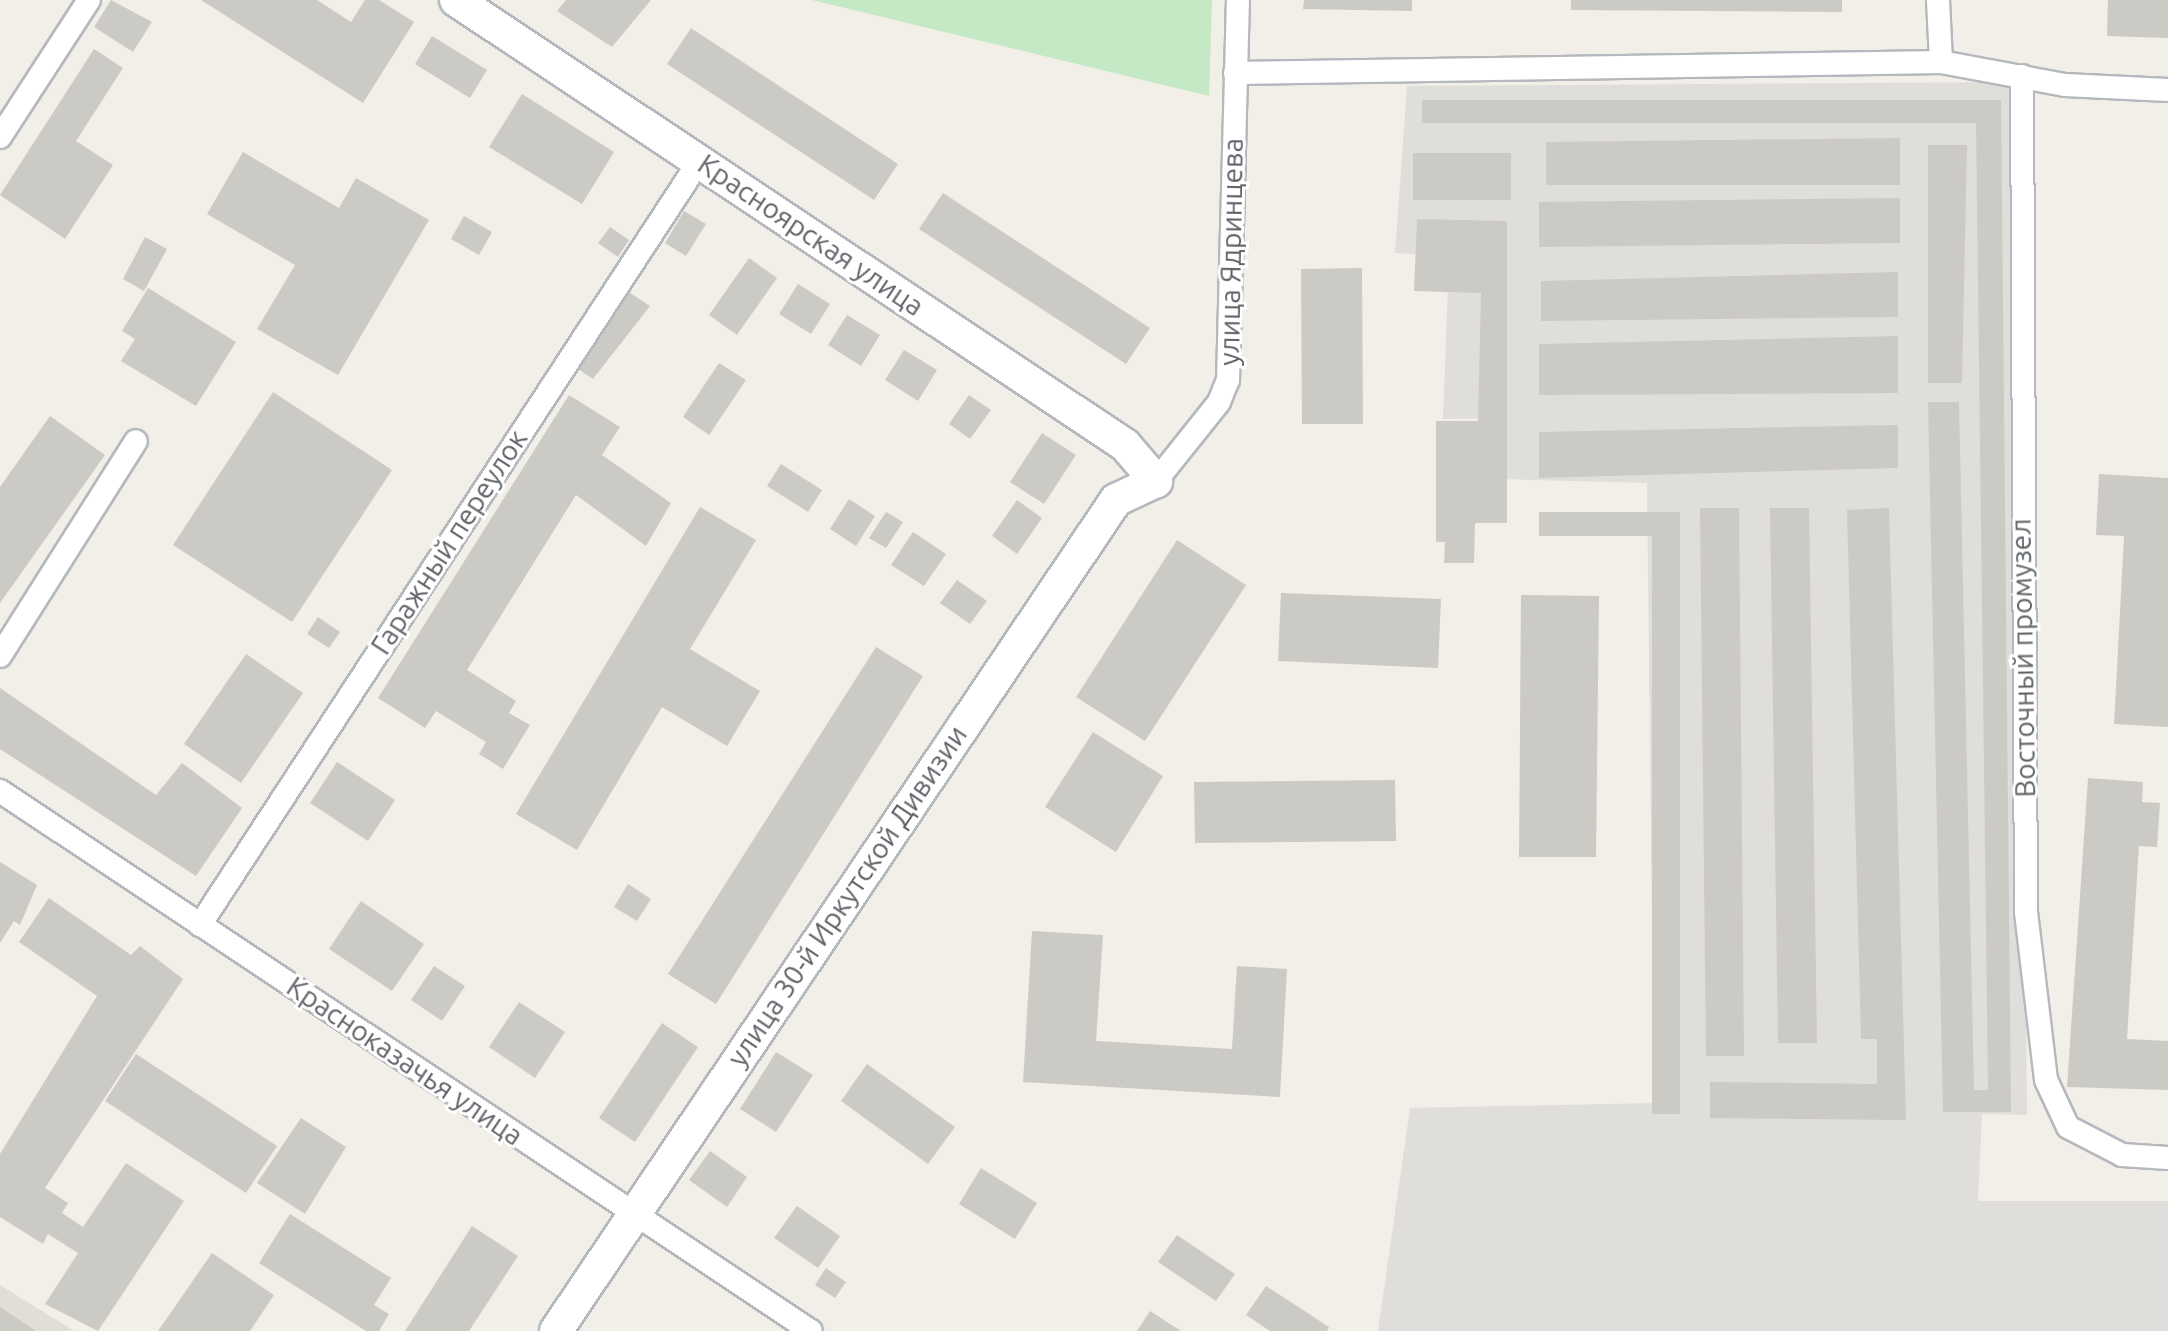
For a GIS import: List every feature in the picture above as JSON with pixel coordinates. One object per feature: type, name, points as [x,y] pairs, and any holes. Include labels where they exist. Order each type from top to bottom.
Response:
[{"type":"street","points":[[0,137],[89,0]]},
{"type":"street","name":"Красноярская улица","points":[[456,0],[1125,445],[1156,481]]},
{"type":"street","name":"улица Ядринцева","points":[[1156,481],[1219,402],[1228,380],[1238,0]]},
{"type":"street","points":[[1938,0],[1941,62]]},
{"type":"street","points":[[1235,73],[1941,62],[2022,76],[2168,90]]},
{"type":"street","name":"Восточный промузел","points":[[2022,76],[2026,897],[2046,1080],[2068,1127],[2122,1155],[2168,1158]]},
{"type":"street","name":"Гаражный переулок","points":[[200,925],[700,160]]},
{"type":"street","points":[[0,656],[136,441]]},
{"type":"street","name":"улица 30-й Иркутской Дивизии","points":[[556,1331],[1116,500],[1156,481]]},
{"type":"street","name":"Красноказачья улица","points":[[0,791],[811,1331]]},
{"type":"shaded area","points":[[2018,82],[2027,1115],[1982,1114],[1978,1201],[2168,1201],[2168,1331],[1378,1331],[1410,1108],[1654,1103],[1647,483],[1500,479],[1500,418],[1443,419],[1449,256],[1395,253],[1407,86]]},
{"type":"shaded area","points":[[0,1285],[74,1331],[0,1331]]},
{"type":"green space","points":[[812,0],[1212,0],[1209,96]]},
{"type":"building","points":[[111,0],[152,22],[133,52],[94,27]]},
{"type":"building","points":[[201,0],[317,0],[351,22],[365,0],[379,0],[414,22],[363,103]]},
{"type":"building","points":[[566,0],[651,0],[612,47],[557,11]]},
{"type":"building","points":[[1304,0],[1412,0],[1412,11],[1303,9]]},
{"type":"building","points":[[1571,0],[1842,0],[1842,12],[1571,10]]},
{"type":"building","points":[[2108,0],[2168,0],[2168,38],[2107,36]]},
{"type":"building","points":[[691,28],[898,164],[874,200],[667,64]]},
{"type":"building","points":[[432,36],[487,70],[470,98],[415,64]]},
{"type":"building","points":[[94,49],[123,68],[76,141],[113,165],[65,239],[0,195]]},
{"type":"building","points":[[522,94],[614,152],[582,204],[489,147]]},
{"type":"building","points":[[1422,100],[2001,100],[2011,1112],[1943,1112],[1928,402],[1959,402],[1974,1090],[1988,1090],[1976,123],[1422,123]]},
{"type":"building","points":[[1900,138],[1900,185],[1546,185],[1546,142]]},
{"type":"building","points":[[1928,145],[1967,145],[1962,383],[1928,383]]},
{"type":"building","points":[[243,152],[339,208],[356,178],[429,220],[338,375],[257,329],[295,265],[207,214]]},
{"type":"building","points":[[1413,153],[1511,153],[1511,200],[1413,200]]},
{"type":"building","points":[[943,193],[1150,328],[1126,364],[919,229]]},
{"type":"building","points":[[1900,198],[1900,243],[1539,247],[1539,202]]},
{"type":"building","points":[[684,211],[706,224],[686,256],[665,243]]},
{"type":"building","points":[[464,216],[492,232],[479,255],[451,239]]},
{"type":"building","points":[[1417,219],[1507,221],[1507,523],[1475,523],[1474,563],[1444,563],[1445,542],[1436,542],[1436,421],[1478,421],[1481,293],[1414,291]]},
{"type":"building","points":[[610,227],[629,240],[618,257],[598,243]]},
{"type":"building","points":[[145,237],[167,249],[144,291],[123,279]]},
{"type":"building","points":[[749,258],[777,278],[737,335],[709,315]]},
{"type":"building","points":[[1362,268],[1363,424],[1302,424],[1301,269]]},
{"type":"building","points":[[1898,272],[1898,317],[1541,321],[1541,281]]},
{"type":"building","points":[[798,284],[830,304],[811,334],[779,314]]},
{"type":"building","points":[[621,287],[650,306],[593,379],[569,363]]},
{"type":"building","points":[[148,288],[236,342],[196,406],[121,361],[135,339],[122,331]]},
{"type":"building","points":[[847,315],[880,335],[861,366],[828,345]]},
{"type":"building","points":[[1898,336],[1898,393],[1539,395],[1539,344]]},
{"type":"building","points":[[904,350],[937,370],[918,401],[885,380]]},
{"type":"building","points":[[719,363],[746,380],[709,435],[683,417]]},
{"type":"building","points":[[273,392],[392,470],[292,622],[173,545]]},
{"type":"building","points":[[569,395],[620,427],[602,455],[671,503],[646,546],[576,495],[467,670],[516,701],[509,713],[530,725],[503,769],[479,754],[486,742],[436,711],[425,728],[378,698]]},
{"type":"building","points":[[969,395],[991,410],[970,439],[949,424]]},
{"type":"building","points":[[50,416],[105,455],[0,603],[0,487]]},
{"type":"building","points":[[1898,425],[1898,468],[1539,478],[1539,432]]},
{"type":"building","points":[[1042,433],[1076,455],[1044,504],[1010,482]]},
{"type":"building","points":[[781,464],[822,490],[808,512],[767,486]]},
{"type":"building","points":[[2099,474],[2168,478],[2168,727],[2114,724],[2124,536],[2096,535]]},
{"type":"building","points":[[849,499],[875,516],[856,546],[830,529]]},
{"type":"building","points":[[1017,500],[1042,518],[1017,554],[992,536]]},
{"type":"building","points":[[700,507],[756,540],[690,649],[760,691],[727,746],[662,707],[577,850],[516,814]]},
{"type":"building","points":[[1700,508],[1739,508],[1744,1056],[1706,1056]]},
{"type":"building","points":[[1770,508],[1809,508],[1817,1043],[1778,1043]]},
{"type":"building","points":[[1889,508],[1906,1120],[1710,1118],[1710,1082],[1877,1084],[1877,1039],[1861,1039],[1847,510]]},
{"type":"building","points":[[886,512],[903,522],[886,548],[869,538]]},
{"type":"building","points":[[1539,512],[1680,512],[1680,1114],[1652,1114],[1652,536],[1539,536]]},
{"type":"building","points":[[913,532],[946,554],[924,586],[891,565]]},
{"type":"building","points":[[1177,540],[1246,585],[1145,741],[1076,697]]},
{"type":"building","points":[[957,580],[987,601],[970,624],[940,603]]},
{"type":"building","points":[[1281,593],[1441,599],[1438,668],[1278,661]]},
{"type":"building","points":[[1521,595],[1599,596],[1596,857],[1519,857]]},
{"type":"building","points":[[318,617],[340,632],[329,648],[307,634]]},
{"type":"building","points":[[876,647],[923,676],[716,1004],[668,974]]},
{"type":"building","points":[[246,654],[303,693],[241,783],[184,744]]},
{"type":"building","points":[[0,688],[156,795],[182,763],[242,808],[196,876],[0,749]]},
{"type":"building","points":[[1093,732],[1163,776],[1116,852],[1045,807]]},
{"type":"building","points":[[337,762],[395,800],[368,841],[310,803]]},
{"type":"building","points":[[2088,778],[2143,782],[2142,802],[2160,803],[2157,847],[2139,846],[2127,1039],[2168,1041],[2168,1090],[2067,1087]]},
{"type":"building","points":[[1395,780],[1396,841],[1195,843],[1194,782]]},
{"type":"building","points":[[0,862],[37,885],[20,925],[14,921],[0,943]]},
{"type":"building","points":[[628,884],[651,899],[637,921],[614,907]]},
{"type":"building","points":[[49,898],[131,955],[140,946],[183,979],[45,1188],[68,1203],[62,1213],[83,1227],[126,1163],[184,1201],[98,1331],[45,1304],[78,1253],[48,1234],[43,1244],[0,1217],[0,1154],[97,996],[19,942]]},
{"type":"building","points":[[361,901],[424,944],[392,991],[329,949]]},
{"type":"building","points":[[1032,931],[1103,935],[1096,1041],[1232,1049],[1237,966],[1287,969],[1280,1097],[1023,1082]]},
{"type":"building","points":[[434,966],[465,986],[442,1021],[411,1000]]},
{"type":"building","points":[[519,1002],[565,1032],[535,1078],[489,1047]]},
{"type":"building","points":[[662,1023],[698,1047],[635,1142],[599,1118]]},
{"type":"building","points":[[776,1052],[813,1075],[776,1132],[740,1109]]},
{"type":"building","points":[[136,1054],[277,1146],[246,1193],[105,1101]]},
{"type":"building","points":[[867,1064],[955,1127],[928,1164],[841,1101]]},
{"type":"building","points":[[301,1118],[346,1147],[305,1214],[257,1183]]},
{"type":"building","points":[[710,1151],[747,1177],[727,1207],[689,1180]]},
{"type":"building","points":[[981,1168],[1037,1203],[1015,1239],[959,1204]]},
{"type":"building","points":[[797,1206],[840,1236],[818,1268],[774,1238]]},
{"type":"building","points":[[290,1214],[391,1278],[374,1305],[389,1314],[379,1331],[366,1331],[259,1263]]},
{"type":"building","points":[[472,1226],[518,1256],[469,1331],[405,1331]]},
{"type":"building","points":[[1177,1235],[1235,1274],[1216,1301],[1158,1262]]},
{"type":"building","points":[[212,1253],[274,1295],[250,1331],[158,1331]]},
{"type":"building","points":[[826,1268],[846,1282],[835,1298],[815,1285]]},
{"type":"building","points":[[1266,1286],[1329,1327],[1327,1331],[1270,1331],[1246,1315]]},
{"type":"building","points":[[0,1307],[36,1331],[0,1331]]},
{"type":"building","points":[[1150,1311],[1181,1331],[1137,1331]]}]
